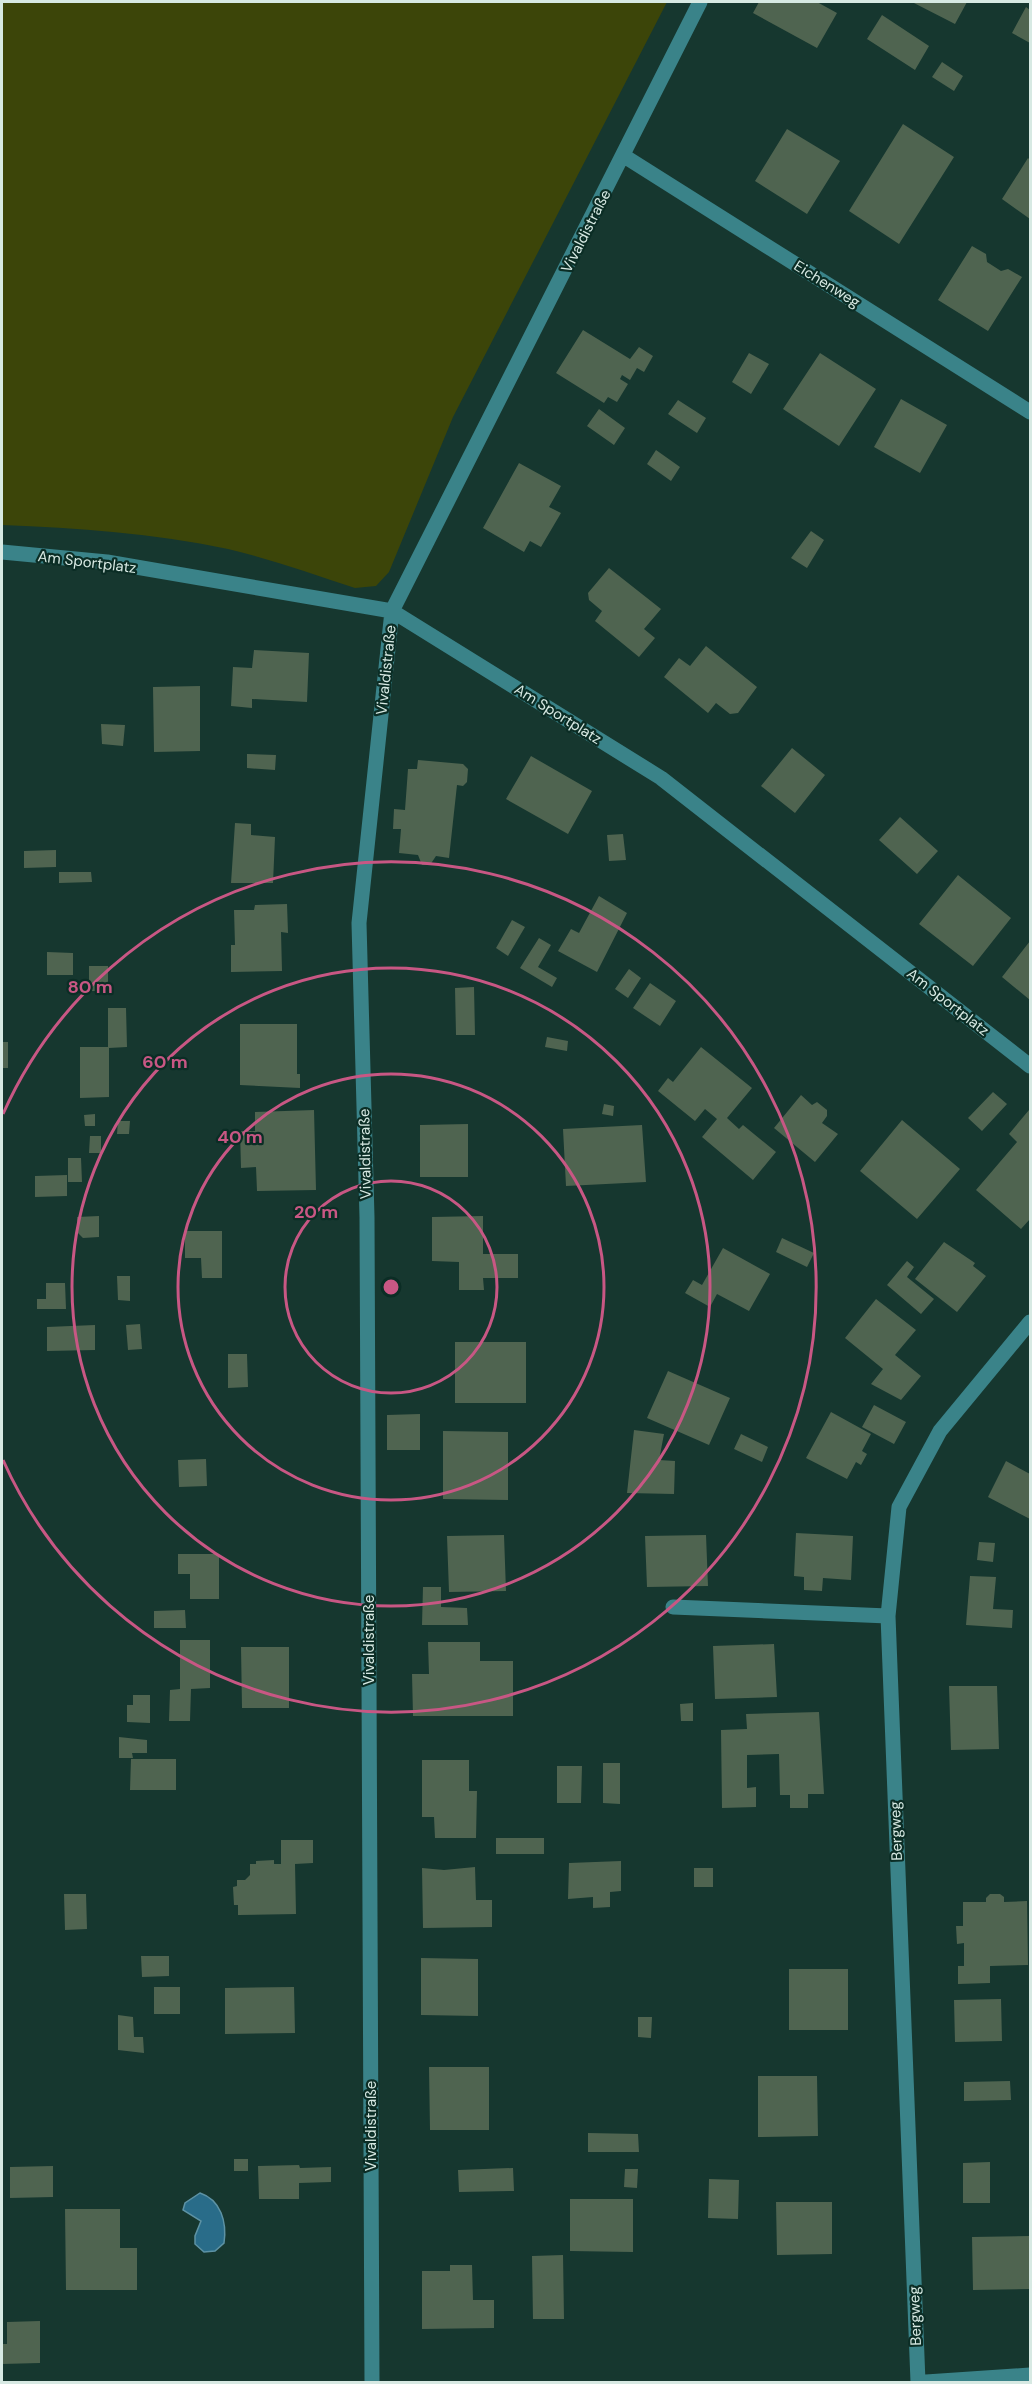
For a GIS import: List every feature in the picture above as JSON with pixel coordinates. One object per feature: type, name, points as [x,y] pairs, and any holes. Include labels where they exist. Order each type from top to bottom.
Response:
[{"type":"street","name":"Vivaldistraße","points":[[372,2382],[367,1217],[359,923],[392,611],[700,2]]},
{"type":"street","name":"Eichenweg","points":[[624,156],[1030,412]]},
{"type":"street","name":"Am Sportplatz","points":[[2,552],[106,562],[392,611],[662,778],[1030,1066]]},
{"type":"street","name":"Bergweg","points":[[918,2382],[888,1616],[899,1507],[940,1431],[1030,1322]]},
{"type":"street","points":[[673,1607],[888,1616]]},
{"type":"street","points":[[926,2382],[1030,2375]]},
{"type":"green space","points":[[2,2],[667,2],[453,417],[389,572],[376,586],[355,588],[260,557],[200,543],[115,532],[2,525]]},
{"type":"water","points":[[200,2193],[218,2206],[223,2220],[224,2243],[215,2251],[204,2252],[195,2244],[195,2236],[201,2221],[183,2210],[185,2203]]},
{"type":"building","points":[[759,2],[817,2],[837,13],[817,48],[753,13]]},
{"type":"building","points":[[912,2],[967,2],[955,24]]},
{"type":"building","points":[[1026,7],[1030,10],[1030,43],[1012,33]]},
{"type":"building","points":[[882,15],[929,46],[915,70],[867,39]]},
{"type":"building","points":[[942,62],[963,76],[954,91],[932,77]]},
{"type":"building","points":[[903,124],[954,157],[899,244],[849,211]]},
{"type":"building","points":[[787,129],[840,161],[807,214],[755,181]]},
{"type":"building","points":[[1028,158],[1030,160],[1030,219],[1002,199]]},
{"type":"building","points":[[972,246],[986,254],[987,262],[1001,271],[1008,269],[1022,277],[988,331],[938,300]]},
{"type":"building","points":[[583,330],[630,359],[639,347],[653,356],[644,372],[637,368],[630,380],[622,375],[620,379],[628,384],[617,402],[608,397],[604,403],[556,373]]},
{"type":"building","points":[[749,353],[769,364],[751,394],[732,382]]},
{"type":"building","points":[[820,353],[876,389],[839,446],[783,409]]},
{"type":"building","points":[[901,399],[947,425],[920,473],[874,447]]},
{"type":"building","points":[[678,400],[706,418],[697,433],[668,414]]},
{"type":"building","points":[[599,409],[625,428],[614,445],[587,426]]},
{"type":"building","points":[[656,450],[680,467],[671,481],[647,464]]},
{"type":"building","points":[[519,463],[561,486],[549,507],[561,513],[541,547],[530,541],[524,552],[483,528]]},
{"type":"building","points":[[811,531],[824,540],[807,568],[791,558]]},
{"type":"building","points":[[609,568],[661,609],[644,629],[655,638],[639,657],[595,621],[602,611],[589,600],[588,593]]},
{"type":"building","points":[[706,646],[757,687],[738,713],[730,714],[716,703],[708,713],[664,677],[679,658],[690,666]]},
{"type":"building","points":[[254,650],[309,653],[307,702],[252,699],[252,708],[231,706],[233,667],[252,668]]},
{"type":"building","points":[[200,686],[200,751],[154,752],[153,687]]},
{"type":"building","points":[[101,724],[125,725],[123,746],[102,744]]},
{"type":"building","points":[[792,748],[825,775],[795,813],[761,786]]},
{"type":"building","points":[[247,754],[276,755],[275,770],[247,768]]},
{"type":"building","points":[[531,756],[592,791],[568,834],[506,799]]},
{"type":"building","points":[[418,760],[463,764],[468,769],[467,782],[463,786],[457,785],[449,858],[436,856],[430,865],[422,865],[418,855],[399,853],[401,829],[393,829],[394,809],[405,810],[408,769],[417,769]]},
{"type":"building","points":[[900,817],[938,851],[917,874],[879,840]]},
{"type":"building","points":[[235,823],[251,824],[251,835],[275,837],[273,883],[231,883]]},
{"type":"building","points":[[623,834],[626,860],[609,861],[607,835]]},
{"type":"building","points":[[56,850],[56,867],[24,868],[24,851]]},
{"type":"building","points":[[59,872],[91,872],[92,882],[59,883]]},
{"type":"building","points":[[958,875],[1011,918],[973,966],[919,924]]},
{"type":"building","points":[[599,896],[627,913],[597,972],[558,951],[571,929],[579,933]]},
{"type":"building","points":[[287,904],[288,933],[281,932],[282,971],[231,972],[231,945],[235,945],[234,910],[254,910],[255,905]]},
{"type":"building","points":[[512,920],[525,927],[508,956],[496,948]]},
{"type":"building","points":[[539,938],[551,945],[538,967],[557,978],[552,987],[520,968]]},
{"type":"building","points":[[1030,941],[1030,1000],[1002,977]]},
{"type":"building","points":[[47,952],[73,953],[73,975],[47,975]]},
{"type":"building","points":[[89,966],[108,966],[108,991],[89,991]]},
{"type":"building","points":[[629,969],[641,978],[628,998],[615,989]]},
{"type":"building","points":[[650,983],[676,1001],[660,1026],[633,1008]]},
{"type":"building","points":[[474,987],[475,1035],[456,1035],[455,988]]},
{"type":"building","points":[[108,1008],[126,1008],[127,1047],[109,1048],[109,1097],[80,1098],[80,1047],[108,1047]]},
{"type":"building","points":[[240,1024],[297,1024],[297,1074],[300,1074],[300,1088],[240,1085]]},
{"type":"building","points":[[547,1037],[568,1041],[567,1051],[545,1047]]},
{"type":"building","points":[[2,1042],[8,1042],[8,1068],[2,1068]]},
{"type":"building","points":[[701,1047],[752,1088],[727,1118],[739,1129],[743,1125],[776,1152],[753,1180],[702,1137],[717,1119],[705,1109],[695,1121],[658,1091],[668,1078],[673,1082]]},
{"type":"building","points":[[993,1092],[1007,1104],[982,1131],[968,1118]]},
{"type":"building","points":[[801,1095],[812,1105],[817,1102],[827,1110],[827,1116],[822,1123],[838,1134],[815,1162],[774,1128]]},
{"type":"building","points":[[604,1104],[614,1106],[613,1116],[602,1114]]},
{"type":"building","points":[[314,1110],[316,1190],[257,1191],[256,1167],[241,1168],[240,1131],[255,1131],[255,1112]]},
{"type":"building","points":[[1029,1110],[1030,1219],[1021,1229],[976,1190],[1017,1142],[1009,1134]]},
{"type":"building","points":[[95,1114],[95,1126],[85,1126],[84,1115]]},
{"type":"building","points":[[902,1120],[960,1169],[917,1219],[860,1171]]},
{"type":"building","points":[[118,1121],[130,1121],[129,1134],[117,1134]]},
{"type":"building","points":[[468,1124],[468,1177],[420,1177],[420,1125]]},
{"type":"building","points":[[642,1125],[646,1182],[566,1186],[563,1129]]},
{"type":"building","points":[[90,1136],[101,1136],[101,1153],[89,1153]]},
{"type":"building","points":[[68,1158],[81,1158],[82,1182],[68,1182]]},
{"type":"building","points":[[67,1175],[67,1196],[35,1197],[35,1176]]},
{"type":"building","points":[[99,1216],[99,1237],[83,1238],[77,1232],[77,1217]]},
{"type":"building","points":[[483,1216],[483,1254],[518,1254],[518,1278],[483,1278],[484,1290],[459,1290],[459,1262],[432,1261],[432,1217]]},
{"type":"building","points":[[185,1231],[222,1231],[222,1278],[202,1278],[201,1258],[185,1258]]},
{"type":"building","points":[[782,1238],[814,1253],[807,1267],[776,1252]]},
{"type":"building","points":[[944,1242],[975,1263],[973,1266],[986,1276],[957,1312],[915,1279]]},
{"type":"building","points":[[723,1248],[770,1274],[749,1311],[717,1294],[710,1307],[685,1293],[693,1280],[702,1285]]},
{"type":"building","points":[[907,1261],[914,1267],[907,1277],[934,1299],[921,1314],[887,1285]]},
{"type":"building","points":[[117,1276],[130,1276],[130,1301],[118,1300]]},
{"type":"building","points":[[46,1283],[65,1283],[66,1309],[37,1309],[37,1299],[46,1299]]},
{"type":"building","points":[[876,1299],[916,1330],[895,1355],[921,1376],[901,1400],[871,1384],[883,1369],[845,1338]]},
{"type":"building","points":[[140,1324],[142,1349],[128,1350],[126,1325]]},
{"type":"building","points":[[95,1325],[95,1350],[47,1351],[47,1327]]},
{"type":"building","points":[[455,1342],[526,1342],[526,1403],[455,1403]]},
{"type":"building","points":[[228,1354],[247,1354],[248,1387],[228,1388]]},
{"type":"building","points":[[668,1371],[730,1398],[709,1445],[647,1418]]},
{"type":"building","points":[[874,1405],[906,1422],[894,1444],[862,1427]]},
{"type":"building","points":[[831,1412],[871,1434],[862,1451],[867,1454],[861,1465],[856,1462],[847,1479],[806,1458]]},
{"type":"building","points":[[420,1414],[420,1450],[387,1450],[387,1415]]},
{"type":"building","points":[[634,1430],[664,1434],[659,1460],[675,1461],[674,1494],[627,1493]]},
{"type":"building","points":[[443,1431],[508,1432],[508,1500],[443,1499]]},
{"type":"building","points":[[741,1434],[768,1447],[762,1462],[734,1449]]},
{"type":"building","points":[[206,1459],[207,1486],[179,1487],[178,1460]]},
{"type":"building","points":[[1006,1461],[1030,1474],[1030,1519],[988,1497]]},
{"type":"building","points":[[796,1533],[853,1536],[851,1580],[823,1578],[822,1591],[804,1590],[804,1577],[794,1576]]},
{"type":"building","points":[[504,1535],[506,1591],[449,1592],[447,1536]]},
{"type":"building","points":[[706,1535],[708,1586],[647,1587],[645,1536]]},
{"type":"building","points":[[979,1542],[995,1543],[993,1562],[977,1560]]},
{"type":"building","points":[[178,1554],[219,1554],[219,1599],[190,1599],[190,1574],[178,1574]]},
{"type":"building","points":[[970,1576],[996,1577],[993,1609],[1013,1610],[1012,1628],[966,1625]]},
{"type":"building","points":[[423,1587],[441,1587],[441,1607],[467,1608],[468,1625],[422,1625]]},
{"type":"building","points":[[185,1610],[186,1628],[154,1628],[154,1611]]},
{"type":"building","points":[[180,1640],[210,1640],[210,1688],[191,1689],[190,1721],[169,1721],[170,1690],[180,1689]]},
{"type":"building","points":[[428,1642],[480,1642],[480,1661],[513,1661],[513,1716],[413,1716],[412,1674],[429,1674]]},
{"type":"building","points":[[774,1644],[777,1697],[715,1699],[713,1646]]},
{"type":"building","points":[[241,1647],[289,1647],[289,1708],[242,1708]]},
{"type":"building","points":[[949,1686],[997,1686],[999,1749],[951,1750]]},
{"type":"building","points":[[133,1695],[150,1695],[150,1723],[127,1722],[127,1705],[133,1705]]},
{"type":"building","points":[[693,1703],[693,1721],[681,1721],[680,1704]]},
{"type":"building","points":[[819,1712],[824,1794],[808,1794],[808,1808],[790,1808],[790,1795],[780,1795],[779,1754],[747,1755],[747,1788],[756,1787],[756,1807],[722,1808],[721,1730],[747,1729],[746,1714]]},
{"type":"building","points":[[119,1737],[147,1740],[147,1753],[132,1753],[133,1758],[119,1758]]},
{"type":"building","points":[[131,1759],[176,1759],[176,1790],[130,1790]]},
{"type":"building","points":[[422,1760],[469,1760],[469,1791],[477,1791],[476,1838],[435,1838],[434,1817],[422,1817]]},
{"type":"building","points":[[603,1763],[620,1763],[620,1804],[603,1803]]},
{"type":"building","points":[[557,1766],[582,1766],[581,1803],[557,1803]]},
{"type":"building","points":[[496,1838],[544,1838],[544,1854],[496,1854]]},
{"type":"building","points":[[281,1840],[313,1840],[313,1863],[295,1864],[296,1914],[238,1915],[238,1905],[234,1905],[233,1887],[237,1886],[237,1880],[245,1880],[250,1875],[250,1864],[256,1864],[256,1861],[274,1860],[274,1864],[281,1864]]},
{"type":"building","points":[[621,1861],[621,1891],[610,1892],[610,1907],[593,1908],[593,1897],[568,1899],[569,1863]]},
{"type":"building","points":[[475,1867],[476,1900],[492,1900],[492,1927],[423,1928],[422,1868],[444,1870]]},
{"type":"building","points":[[694,1868],[713,1868],[713,1887],[694,1887]]},
{"type":"building","points":[[64,1894],[86,1894],[87,1929],[65,1930]]},
{"type":"building","points":[[990,1894],[1000,1894],[1004,1897],[1004,1902],[1027,1901],[1028,1965],[990,1966],[990,1983],[958,1984],[958,1966],[964,1966],[964,1943],[957,1944],[956,1926],[963,1926],[963,1902],[986,1902]]},
{"type":"building","points":[[141,1956],[169,1956],[169,1976],[142,1977]]},
{"type":"building","points":[[421,1958],[478,1959],[478,2016],[421,2015]]},
{"type":"building","points":[[789,1969],[848,1969],[848,2030],[789,2030]]},
{"type":"building","points":[[154,1987],[180,1987],[180,2014],[154,2014]]},
{"type":"building","points":[[294,1987],[295,2033],[225,2034],[225,1988]]},
{"type":"building","points":[[1001,1999],[1002,2041],[955,2042],[954,2000]]},
{"type":"building","points":[[118,2015],[133,2017],[134,2037],[143,2037],[144,2053],[118,2050]]},
{"type":"building","points":[[638,2017],[652,2017],[651,2038],[638,2037]]},
{"type":"building","points":[[429,2067],[489,2067],[489,2130],[430,2130]]},
{"type":"building","points":[[758,2076],[817,2076],[818,2136],[758,2137]]},
{"type":"building","points":[[1010,2081],[1011,2100],[964,2101],[964,2082]]},
{"type":"building","points":[[588,2133],[638,2134],[639,2152],[588,2152]]},
{"type":"building","points":[[234,2159],[248,2159],[248,2171],[234,2171]]},
{"type":"building","points":[[990,2162],[990,2203],[963,2203],[963,2163]]},
{"type":"building","points":[[299,2165],[300,2168],[331,2167],[331,2182],[299,2183],[299,2199],[259,2199],[258,2166]]},
{"type":"building","points":[[53,2166],[53,2197],[10,2198],[10,2167]]},
{"type":"building","points":[[513,2168],[514,2191],[459,2192],[458,2170]]},
{"type":"building","points":[[625,2169],[638,2169],[637,2188],[624,2187]]},
{"type":"building","points":[[709,2179],[739,2180],[738,2219],[708,2218]]},
{"type":"building","points":[[570,2199],[633,2199],[633,2252],[570,2251]]},
{"type":"building","points":[[776,2202],[832,2202],[832,2254],[777,2255]]},
{"type":"building","points":[[65,2209],[120,2209],[120,2248],[137,2248],[137,2290],[66,2290]]},
{"type":"building","points":[[1030,2236],[1030,2289],[973,2290],[972,2237]]},
{"type":"building","points":[[563,2255],[564,2319],[533,2319],[532,2256]]},
{"type":"building","points":[[450,2265],[472,2265],[473,2300],[494,2300],[494,2328],[422,2329],[422,2271],[450,2271]]},
{"type":"building","points":[[40,2321],[40,2363],[2,2364],[2,2344],[7,2344],[7,2322]]}]
